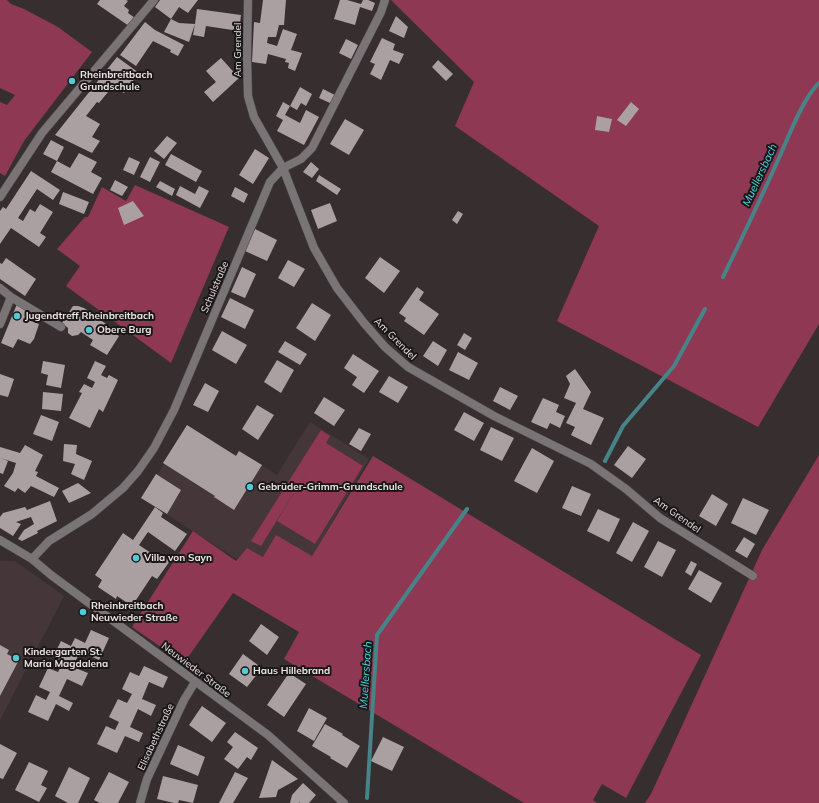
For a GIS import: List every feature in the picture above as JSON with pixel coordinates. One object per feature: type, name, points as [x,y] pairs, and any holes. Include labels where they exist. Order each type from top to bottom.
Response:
[{"type":"street","points":[[0,197],[42,133],[154,0]]},
{"type":"street","name":"Am Grendel","points":[[248,0],[248,96],[254,117],[283,168],[314,248],[337,288],[380,341],[408,367],[494,416],[591,464],[626,489],[660,518],[753,576]]},
{"type":"street","name":"Schulstraße","points":[[32,559],[49,541],[92,514],[123,488],[138,471],[150,453],[174,410],[270,182],[283,168],[301,159],[312,148],[381,12],[385,0]]},
{"type":"street","points":[[0,288],[11,297],[60,327]]},
{"type":"street","points":[[0,324],[11,297]]},
{"type":"street","name":"Neuwieder Straße","points":[[0,540],[32,559],[51,575],[268,735],[344,803]]},
{"type":"street","name":"Elisabethstraße","points":[[140,803],[151,771],[184,700],[195,682]]},
{"type":"shaded area","points":[[0,0],[7,0],[11,4],[24,9],[58,27],[92,52],[24,141],[5,176],[0,173],[0,102],[7,105],[15,95],[0,88]]},
{"type":"shaded area","points":[[391,0],[819,0],[819,324],[758,427],[557,321],[599,226],[455,126],[474,82]]},
{"type":"shaded area","points":[[135,185],[229,227],[171,363],[66,286],[80,266],[57,249],[85,217],[88,217],[102,187],[126,201]]},
{"type":"shaded area","name":"Gebrüder-Grimm-Grundschule","points":[[310,422],[369,459],[312,556],[263,557],[247,548],[237,559],[141,498],[164,464],[163,463],[187,425],[236,455],[239,451],[277,475]]},
{"type":"shaded area","points":[[321,430],[330,436],[326,443],[363,466],[315,544],[277,521],[310,467],[261,546],[251,541]]},
{"type":"shaded area","points":[[819,455],[819,803],[645,803],[651,794],[762,550]]},
{"type":"shaded area","points":[[373,456],[701,655],[626,798],[602,784],[593,800],[597,803],[524,803],[284,659],[299,632],[233,593],[184,663],[132,627],[193,531],[236,561],[247,548],[263,557],[276,535],[312,556]]},
{"type":"shaded area","name":"Kindergarten St. Maria Magdalena","points":[[0,561],[15,561],[64,596],[0,720]]},
{"type":"building","points":[[100,0],[128,1],[124,6],[129,10],[128,13],[135,18],[129,26],[97,4]]},
{"type":"building","points":[[160,0],[198,0],[188,13],[179,7],[171,19],[155,7]]},
{"type":"building","points":[[263,0],[286,0],[284,25],[279,25],[276,37],[268,37],[267,43],[277,46],[283,29],[297,34],[291,50],[302,53],[295,71],[288,68],[289,63],[285,62],[286,59],[268,54],[266,64],[252,62],[254,22],[260,23]]},
{"type":"building","points":[[340,0],[347,0],[361,4],[363,0],[368,0],[375,3],[372,11],[360,7],[355,25],[334,19]]},
{"type":"building","points":[[197,9],[241,15],[239,31],[206,26],[204,37],[193,35]]},
{"type":"building","points":[[396,16],[408,27],[404,38],[389,31]]},
{"type":"building","points":[[171,19],[179,23],[195,24],[189,42],[164,32]]},
{"type":"building","points":[[145,22],[155,30],[184,45],[178,56],[170,52],[171,50],[153,41],[136,66],[120,55]]},
{"type":"building","points":[[382,38],[395,44],[393,50],[404,54],[399,64],[390,60],[381,80],[370,74],[375,64],[370,62]]},
{"type":"building","points":[[346,39],[358,45],[351,59],[339,53]]},
{"type":"building","points":[[117,57],[139,73],[124,93],[113,86],[86,116],[100,124],[92,137],[100,141],[92,153],[55,135]]},
{"type":"building","points":[[221,58],[239,78],[213,102],[204,92],[216,82],[206,71]]},
{"type":"building","points":[[438,60],[453,74],[446,81],[432,67]]},
{"type":"building","points":[[300,87],[312,94],[306,106],[301,103],[297,110],[290,106]]},
{"type":"building","points":[[323,89],[335,95],[330,103],[319,98]]},
{"type":"building","points":[[283,102],[290,106],[285,115],[300,123],[306,110],[319,117],[304,145],[277,131],[283,120],[276,116]]},
{"type":"building","points":[[631,102],[639,109],[626,126],[617,120]]},
{"type":"building","points":[[597,116],[612,119],[609,132],[595,130]]},
{"type":"building","points":[[345,119],[364,130],[349,155],[330,144]]},
{"type":"building","points":[[167,136],[177,143],[164,159],[154,151]]},
{"type":"building","points":[[51,140],[64,147],[57,161],[43,154]]},
{"type":"building","points":[[255,149],[269,158],[253,184],[239,175]]},
{"type":"building","points":[[79,153],[97,162],[91,172],[102,178],[93,194],[51,172],[57,161],[70,168]]},
{"type":"building","points":[[171,154],[202,171],[196,182],[165,165]]},
{"type":"building","points":[[129,157],[140,162],[134,175],[123,170]]},
{"type":"building","points":[[150,157],[160,162],[150,182],[140,177]]},
{"type":"building","points":[[311,162],[319,169],[312,178],[303,172]]},
{"type":"building","points":[[31,171],[60,190],[53,200],[37,189],[18,218],[23,221],[30,209],[35,212],[40,204],[53,212],[40,233],[46,237],[39,247],[11,228],[0,244],[0,211],[3,207],[6,209]]},
{"type":"building","points":[[319,175],[341,189],[337,195],[316,181]]},
{"type":"building","points":[[115,180],[128,187],[122,196],[110,190]]},
{"type":"building","points":[[160,181],[175,189],[172,196],[156,187]]},
{"type":"building","points":[[180,186],[195,194],[199,186],[209,191],[200,208],[176,195]]},
{"type":"building","points":[[235,187],[248,194],[244,203],[231,196]]},
{"type":"building","points":[[63,192],[89,202],[84,214],[59,204]]},
{"type":"building","points":[[133,201],[144,216],[124,225],[118,208]]},
{"type":"building","points":[[330,203],[337,221],[318,229],[311,210]]},
{"type":"building","points":[[458,211],[463,214],[457,224],[452,220]]},
{"type":"building","points":[[255,229],[277,240],[267,261],[245,251]]},
{"type":"building","points":[[380,257],[400,271],[384,293],[365,278]]},
{"type":"building","points":[[6,258],[36,279],[25,296],[0,279],[0,263],[2,264]]},
{"type":"building","points":[[288,260],[305,269],[294,287],[278,278]]},
{"type":"building","points":[[242,267],[256,274],[245,298],[231,292]]},
{"type":"building","points":[[417,287],[424,292],[419,300],[439,314],[424,335],[404,321],[406,318],[399,313]]},
{"type":"building","points":[[230,298],[254,310],[245,329],[221,317]]},
{"type":"building","points":[[312,303],[331,315],[315,341],[296,328]]},
{"type":"building","points":[[17,304],[31,313],[28,320],[39,324],[34,339],[30,344],[18,339],[13,348],[1,343]]},
{"type":"building","name":"Obere Burg","points":[[73,306],[84,308],[106,324],[104,326],[119,336],[107,355],[90,345],[93,340],[81,332],[78,335],[72,336],[68,333],[68,328],[62,323]]},
{"type":"building","points":[[222,331],[247,345],[236,364],[212,350]]},
{"type":"building","points":[[464,333],[472,338],[465,350],[457,345]]},
{"type":"building","points":[[285,341],[307,354],[300,365],[278,352]]},
{"type":"building","points":[[433,341],[447,350],[438,366],[423,356]]},
{"type":"building","points":[[458,352],[478,363],[469,380],[449,370]]},
{"type":"building","points":[[353,354],[379,371],[364,393],[352,385],[357,377],[344,368]]},
{"type":"building","points":[[277,360],[294,370],[281,393],[264,382]]},
{"type":"building","points":[[43,361],[65,365],[61,388],[46,385],[48,375],[41,373]]},
{"type":"building","points":[[95,361],[106,366],[101,375],[107,378],[109,375],[118,380],[103,412],[99,409],[90,428],[69,418],[82,393],[79,392],[84,384],[92,388],[95,382],[87,378]]},
{"type":"building","points":[[575,369],[591,392],[583,409],[604,418],[591,445],[571,435],[575,427],[566,423],[576,403],[564,398],[570,384],[566,376]]},
{"type":"building","points":[[0,374],[14,379],[8,397],[0,395]]},
{"type":"building","points":[[389,376],[408,387],[398,403],[379,392]]},
{"type":"building","points":[[205,383],[219,391],[208,412],[193,405]]},
{"type":"building","points":[[500,387],[518,396],[510,410],[493,401]]},
{"type":"building","points":[[43,392],[63,394],[61,411],[42,409]]},
{"type":"building","points":[[324,397],[345,410],[334,426],[314,413]]},
{"type":"building","points":[[543,398],[559,405],[556,412],[565,416],[560,428],[550,423],[547,429],[531,422]]},
{"type":"building","points":[[257,405],[274,415],[258,440],[242,429]]},
{"type":"building","points":[[464,412],[484,423],[474,441],[454,430]]},
{"type":"building","points":[[41,415],[59,422],[52,441],[33,434]]},
{"type":"building","points":[[187,425],[236,456],[239,451],[262,465],[234,510],[163,463]]},
{"type":"building","points":[[491,427],[514,438],[502,461],[480,450]]},
{"type":"building","points":[[359,428],[371,434],[361,451],[349,444]]},
{"type":"building","points":[[64,444],[77,445],[76,454],[92,461],[84,480],[71,474],[75,464],[63,461]]},
{"type":"building","points":[[25,445],[43,455],[35,471],[38,472],[36,476],[59,488],[54,497],[31,486],[25,493],[18,488],[15,492],[4,486],[13,473],[16,463],[0,458],[0,447],[20,453]]},
{"type":"building","points":[[628,446],[646,459],[632,478],[614,465]]},
{"type":"building","points":[[532,448],[554,461],[537,493],[514,481]]},
{"type":"building","points":[[0,458],[8,461],[3,474],[0,473]]},
{"type":"building","points":[[156,474],[181,490],[167,514],[141,498]]},
{"type":"building","points":[[78,483],[91,493],[69,503],[62,491]]},
{"type":"building","points":[[572,486],[591,494],[581,516],[562,508]]},
{"type":"building","points":[[712,494],[728,504],[716,526],[699,516]]},
{"type":"building","points":[[743,498],[769,510],[756,535],[731,523]]},
{"type":"building","points":[[50,501],[57,521],[37,531],[38,533],[22,541],[18,539],[24,530],[34,524],[31,517],[16,522],[21,524],[13,536],[0,528],[0,517],[3,513],[25,507],[27,510]]},
{"type":"building","name":"Villa von Sayn","points":[[155,507],[163,513],[161,517],[187,534],[175,551],[148,532],[139,545],[154,555],[156,552],[170,561],[157,579],[152,576],[132,606],[117,596],[116,599],[98,587],[102,580],[95,575],[123,533],[133,540]]},
{"type":"building","points":[[598,509],[620,519],[609,542],[587,531]]},
{"type":"building","points":[[633,522],[649,531],[632,562],[616,553]]},
{"type":"building","points":[[744,537],[755,544],[747,558],[735,551]]},
{"type":"building","points":[[658,541],[676,550],[662,577],[644,567]]},
{"type":"building","points":[[691,561],[697,564],[691,576],[685,572]]},
{"type":"building","points":[[699,570],[722,583],[711,603],[688,589]]},
{"type":"building","points":[[261,624],[279,637],[267,655],[249,641]]},
{"type":"building","points":[[91,630],[109,638],[99,660],[80,651],[73,667],[88,673],[82,686],[67,679],[59,696],[73,703],[69,711],[56,704],[48,721],[28,712],[36,695],[46,700],[50,692],[39,687],[48,668],[58,672],[63,662],[53,657],[61,641],[71,646],[75,638],[85,643]]},
{"type":"building","points":[[0,645],[9,650],[7,654],[19,660],[0,696]]},
{"type":"building","name":"Haus Hillebrand","points":[[243,654],[262,668],[247,687],[229,674]]},
{"type":"building","points":[[144,666],[168,677],[163,688],[149,682],[142,699],[156,705],[151,716],[138,709],[130,727],[143,733],[139,742],[125,736],[117,753],[97,744],[106,726],[115,730],[119,722],[109,717],[118,699],[127,703],[132,694],[122,689],[130,672],[139,676]]},
{"type":"building","points":[[289,673],[306,684],[284,717],[267,705]]},
{"type":"building","points":[[202,706],[226,723],[212,742],[189,725]]},
{"type":"building","points":[[309,708],[327,718],[314,741],[297,731]]},
{"type":"building","points":[[325,724],[360,746],[347,768],[312,746]]},
{"type":"building","points":[[235,732],[258,748],[251,760],[247,757],[238,769],[224,759],[233,747],[227,742]]},
{"type":"building","points":[[383,737],[404,747],[392,771],[371,761]]},
{"type":"building","points":[[0,744],[17,753],[3,779],[0,778]]},
{"type":"building","points":[[178,745],[205,757],[198,776],[170,764]]},
{"type":"building","points":[[272,760],[298,779],[278,790],[276,797],[259,798]]},
{"type":"building","points":[[29,762],[48,771],[41,785],[47,788],[39,802],[15,790]]},
{"type":"building","points":[[69,767],[90,778],[78,803],[68,803],[55,796]]},
{"type":"building","points":[[109,772],[129,782],[118,803],[100,803],[94,800]]},
{"type":"building","points":[[235,772],[248,778],[233,803],[219,803]]},
{"type":"building","points":[[163,776],[198,785],[193,803],[179,800],[178,803],[174,803],[157,799]]},
{"type":"building","points":[[303,783],[316,795],[309,803],[290,803],[292,795]]},
{"type":"waterway","name":"Muellersbach","points":[[723,277],[796,119],[807,98],[819,83]]},
{"type":"waterway","name":"Muellersbach","points":[[605,461],[623,426],[674,366],[705,309]]},
{"type":"waterway","name":"Muellersbach","points":[[367,798],[377,635],[467,509]]},
{"type":"place","name":"Rheinbreitbach Grundschule","points":[[72,81]]},
{"type":"place","name":"Jugendtreff Rheinbreitbach","points":[[17,316]]},
{"type":"place","name":"Obere Burg","points":[[89,330]]},
{"type":"place","name":"Gebrüder-Grimm-Grundschule","points":[[250,487]]},
{"type":"place","name":"Villa von Sayn","points":[[136,558]]},
{"type":"place","name":"Rheinbreitbach Neuwieder Straße","points":[[83,612]]},
{"type":"place","name":"Kindergarten St. Maria Magdalena","points":[[16,658]]},
{"type":"place","name":"Haus Hillebrand","points":[[245,671]]}]
